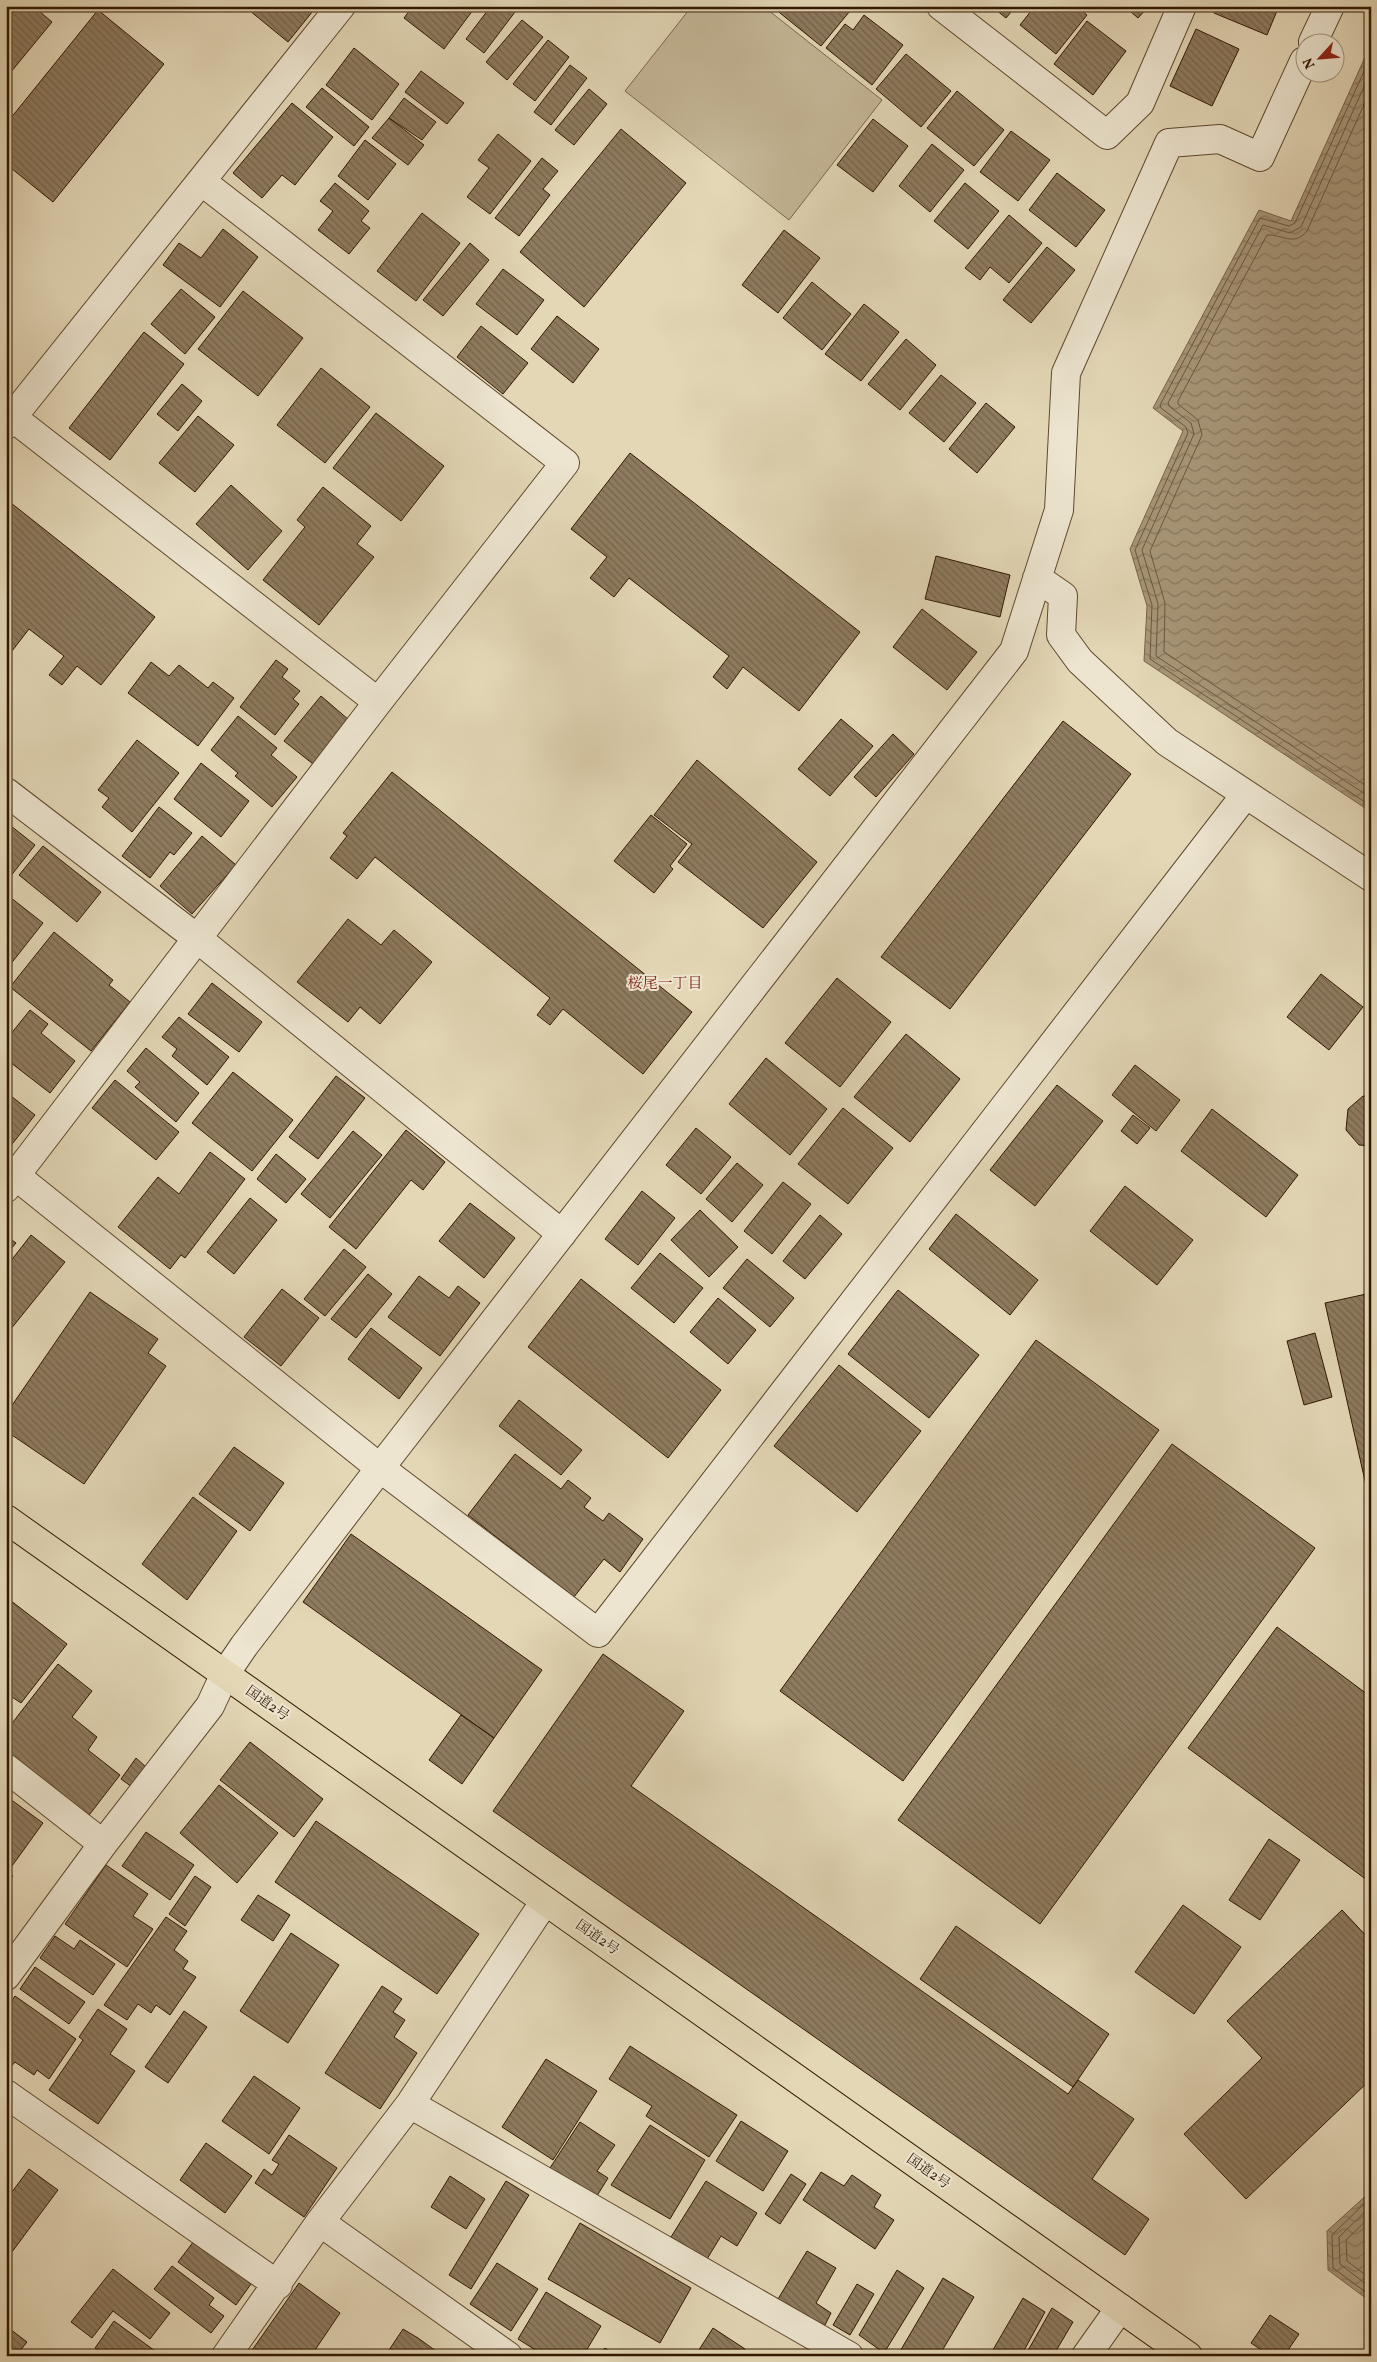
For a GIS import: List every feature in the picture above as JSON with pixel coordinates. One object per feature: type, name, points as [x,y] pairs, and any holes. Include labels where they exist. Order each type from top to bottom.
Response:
[{"type":"highway","name":"国道2号","points":[[6,1519],[1188,2356]]},
{"type":"street","points":[[341,6],[9,421],[378,702]]},
{"type":"street","points":[[941,6],[1106,135],[1140,104],[1182,6]]},
{"type":"street","points":[[1318,32],[1330,6]]},
{"type":"street","points":[[6,1976],[103,1844],[210,1706],[225,1674],[244,1646],[1014,650],[1059,510],[1066,373],[1169,143],[1220,139],[1260,157],[1294,82]]},
{"type":"street","points":[[201,181],[565,463],[378,702],[198,939],[9,1178],[380,1468],[598,1633],[1246,794]]},
{"type":"street","points":[[1037,578],[1064,596],[1061,635],[1080,661],[1167,742],[1371,877]]},
{"type":"street","points":[[6,792],[198,939],[562,1234]]},
{"type":"street","points":[[6,1768],[103,1844]]},
{"type":"street","points":[[226,2356],[278,2285],[320,2222],[410,2104],[545,1901]]},
{"type":"street","points":[[6,2094],[278,2285]]},
{"type":"street","points":[[410,2104],[849,2356]]},
{"type":"street","points":[[320,2222],[508,2356]]},
{"type":"street","points":[[1086,2356],[1120,2308]]},
{"type":"shaded area","points":[[692,6],[763,6],[882,100],[789,220],[625,91]]},
{"type":"water","points":[[1371,44],[1371,812],[1144,661],[1147,606],[1130,549],[1183,431],[1153,408],[1259,210],[1291,221]]},
{"type":"water","points":[[1371,2191],[1371,2302],[1328,2270],[1327,2231]]},
{"type":"building","points":[[6,6],[33,6],[52,22],[6,78]]},
{"type":"building","points":[[244,6],[317,6],[288,42]]},
{"type":"building","points":[[413,6],[476,6],[444,49],[404,18]]},
{"type":"building","points":[[491,6],[508,6],[515,12],[484,53],[466,39]]},
{"type":"building","points":[[777,6],[845,6],[850,11],[821,46],[775,9]]},
{"type":"building","points":[[991,6],[1016,6],[1006,18]]},
{"type":"building","points":[[1035,6],[1076,6],[1087,15],[1056,54],[1020,25]]},
{"type":"building","points":[[1124,6],[1149,6],[1138,18]]},
{"type":"building","points":[[1216,6],[1279,6],[1267,35],[1214,13]]},
{"type":"building","points":[[98,10],[164,64],[53,202],[6,164],[6,124]]},
{"type":"building","points":[[864,15],[903,45],[872,85],[826,48],[845,24],[853,30]]},
{"type":"building","points":[[522,20],[543,37],[507,80],[486,62]]},
{"type":"building","points":[[1087,21],[1126,51],[1093,95],[1054,64]]},
{"type":"building","points":[[1196,29],[1239,49],[1212,106],[1170,86]]},
{"type":"building","points":[[548,40],[569,57],[535,101],[513,84]]},
{"type":"building","points":[[354,48],[399,84],[372,120],[326,85]]},
{"type":"building","points":[[906,54],[951,91],[921,127],[876,89]]},
{"type":"building","points":[[570,65],[587,78],[551,125],[534,112]]},
{"type":"building","points":[[421,71],[464,103],[447,124],[405,92]]},
{"type":"building","points":[[322,88],[369,127],[354,146],[306,107]]},
{"type":"building","points":[[589,89],[607,104],[574,145],[555,130]]},
{"type":"building","points":[[957,91],[1004,130],[974,166],[927,128]]},
{"type":"building","points":[[404,98],[436,122],[422,140],[389,118]]},
{"type":"building","points":[[292,103],[333,137],[295,185],[282,175],[262,198],[233,173]]},
{"type":"building","points":[[389,118],[424,145],[408,165],[372,138]]},
{"type":"building","points":[[873,119],[908,146],[873,192],[837,165]]},
{"type":"building","points":[[621,129],[686,183],[584,307],[520,252]]},
{"type":"building","points":[[1011,131],[1050,160],[1018,201],[980,172]]},
{"type":"building","points":[[498,134],[531,161],[490,214],[467,197],[489,168],[478,160]]},
{"type":"building","points":[[365,140],[396,164],[368,200],[338,176]]},
{"type":"building","points":[[932,144],[964,170],[930,212],[899,186]]},
{"type":"building","points":[[542,158],[558,171],[543,189],[550,195],[519,236],[495,218]]},
{"type":"building","points":[[1057,173],[1105,210],[1076,247],[1029,210]]},
{"type":"building","points":[[335,183],[369,211],[361,221],[370,228],[349,254],[318,230],[333,211],[320,201]]},
{"type":"building","points":[[965,183],[999,211],[968,249],[934,221]]},
{"type":"building","points":[[422,213],[460,243],[416,301],[377,271]]},
{"type":"building","points":[[1009,215],[1042,243],[1009,283],[990,267],[980,280],[965,268]]},
{"type":"building","points":[[223,229],[258,257],[220,307],[163,265],[179,243],[201,258]]},
{"type":"building","points":[[784,230],[820,258],[778,313],[742,285]]},
{"type":"building","points":[[470,243],[489,260],[443,316],[423,300]]},
{"type":"building","points":[[1047,247],[1075,270],[1031,323],[1003,300]]},
{"type":"building","points":[[503,269],[544,300],[517,335],[476,304]]},
{"type":"building","points":[[812,282],[851,314],[822,350],[783,318]]},
{"type":"building","points":[[181,289],[215,317],[185,354],[151,324]]},
{"type":"building","points":[[243,291],[303,338],[258,396],[198,349]]},
{"type":"building","points":[[864,304],[899,332],[861,381],[825,354]]},
{"type":"building","points":[[557,316],[599,349],[573,383],[531,349]]},
{"type":"building","points":[[481,326],[528,363],[503,394],[457,357]]},
{"type":"building","points":[[144,332],[184,364],[110,460],[69,428]]},
{"type":"building","points":[[906,339],[936,365],[900,410],[868,384]]},
{"type":"building","points":[[321,368],[370,407],[325,463],[277,425]]},
{"type":"building","points":[[941,375],[976,403],[944,442],[909,413]]},
{"type":"building","points":[[182,384],[202,401],[178,431],[157,414]]},
{"type":"building","points":[[986,403],[1015,427],[977,473],[949,449]]},
{"type":"building","points":[[376,413],[444,466],[401,521],[333,468]]},
{"type":"building","points":[[198,416],[234,445],[195,492],[159,463]]},
{"type":"building","points":[[630,453],[860,632],[799,711],[743,667],[727,689],[713,677],[729,656],[629,578],[614,597],[590,578],[607,557],[571,529]]},
{"type":"building","points":[[231,485],[282,531],[248,570],[196,524]]},
{"type":"building","points":[[323,487],[371,526],[357,544],[374,557],[319,625],[263,580],[305,527],[297,520]]},
{"type":"building","points":[[6,499],[155,617],[101,685],[77,666],[62,685],[49,675],[64,656],[29,629],[12,651],[6,646]]},
{"type":"building","points":[[936,556],[1010,575],[1000,617],[925,599]]},
{"type":"building","points":[[922,609],[977,652],[947,690],[893,647]]},
{"type":"building","points":[[276,660],[288,669],[282,677],[300,691],[293,699],[299,704],[275,735],[240,707]]},
{"type":"building","points":[[151,662],[169,676],[179,665],[208,688],[213,682],[234,698],[198,746],[128,693]]},
{"type":"building","points":[[321,696],[349,720],[313,764],[284,741]]},
{"type":"building","points":[[238,716],[277,748],[271,755],[297,777],[272,807],[235,776],[238,773],[211,750]]},
{"type":"building","points":[[841,719],[873,746],[830,796],[798,769]]},
{"type":"building","points":[[1063,721],[1131,774],[950,1009],[881,957]]},
{"type":"building","points":[[893,734],[914,754],[876,797],[854,777]]},
{"type":"building","points":[[137,740],[179,773],[132,832],[102,807],[109,798],[98,790]]},
{"type":"building","points":[[697,760],[817,862],[763,928],[678,862],[692,844],[654,815]]},
{"type":"building","points":[[201,763],[249,801],[221,837],[174,799]]},
{"type":"building","points":[[392,772],[692,1012],[643,1074],[563,1009],[550,1025],[537,1015],[550,998],[375,857],[357,879],[330,858],[347,836],[343,833]]},
{"type":"building","points":[[159,807],[192,833],[174,855],[170,852],[150,878],[122,856]]},
{"type":"building","points":[[651,815],[687,844],[670,866],[673,869],[654,893],[614,861]]},
{"type":"building","points":[[6,822],[35,845],[10,877],[6,874]]},
{"type":"building","points":[[202,836],[236,865],[192,914],[160,886]]},
{"type":"building","points":[[43,846],[101,892],[77,922],[19,875]]},
{"type":"building","points":[[6,894],[43,923],[6,970]]},
{"type":"building","points":[[348,919],[381,945],[394,930],[432,962],[380,1024],[360,1007],[348,1022],[297,982]]},
{"type":"building","points":[[54,932],[113,980],[109,985],[130,1002],[91,1051],[10,987]]},
{"type":"building","points":[[1321,974],[1363,1007],[1329,1050],[1287,1017]]},
{"type":"building","points":[[837,978],[891,1022],[840,1087],[785,1043]]},
{"type":"building","points":[[212,983],[262,1022],[239,1052],[188,1014]]},
{"type":"building","points":[[30,1010],[48,1024],[41,1033],[75,1061],[50,1093],[6,1059],[6,1040]]},
{"type":"building","points":[[179,1017],[229,1057],[207,1085],[172,1056],[177,1049],[162,1037]]},
{"type":"building","points":[[906,1034],[960,1079],[910,1142],[854,1097]]},
{"type":"building","points":[[146,1048],[199,1093],[176,1122],[135,1087],[140,1082],[127,1071]]},
{"type":"building","points":[[766,1058],[827,1109],[790,1155],[729,1104]]},
{"type":"building","points":[[1135,1065],[1180,1100],[1156,1131],[1112,1095]]},
{"type":"building","points":[[233,1072],[293,1120],[252,1171],[192,1123]]},
{"type":"building","points":[[336,1076],[365,1098],[318,1159],[289,1137]]},
{"type":"building","points":[[115,1080],[179,1132],[156,1160],[92,1108]]},
{"type":"building","points":[[1057,1085],[1103,1121],[1035,1206],[990,1170]]},
{"type":"building","points":[[6,1092],[35,1115],[9,1148],[6,1146]]},
{"type":"building","points":[[1363,1096],[1371,1097],[1371,1146],[1359,1145],[1346,1130],[1348,1109]]},
{"type":"building","points":[[843,1108],[893,1148],[848,1204],[798,1164]]},
{"type":"building","points":[[1212,1109],[1298,1175],[1266,1217],[1181,1151]]},
{"type":"building","points":[[1133,1115],[1150,1128],[1137,1144],[1121,1131]]},
{"type":"building","points":[[696,1128],[731,1157],[701,1194],[666,1165]]},
{"type":"building","points":[[406,1130],[445,1162],[423,1190],[411,1180],[356,1249],[329,1227]]},
{"type":"building","points":[[353,1131],[382,1155],[330,1218],[301,1194]]},
{"type":"building","points":[[210,1152],[245,1179],[185,1258],[181,1255],[170,1269],[118,1227],[158,1177],[179,1194]]},
{"type":"building","points":[[276,1154],[306,1179],[286,1203],[257,1179]]},
{"type":"building","points":[[737,1163],[763,1185],[732,1222],[706,1199]]},
{"type":"building","points":[[783,1182],[811,1204],[772,1254],[744,1231]]},
{"type":"building","points":[[1125,1186],[1193,1240],[1157,1285],[1090,1231]]},
{"type":"building","points":[[642,1191],[675,1218],[638,1265],[605,1239]]},
{"type":"building","points":[[250,1198],[277,1220],[234,1274],[207,1252]]},
{"type":"building","points":[[470,1203],[515,1238],[484,1278],[439,1241]]},
{"type":"building","points":[[700,1210],[738,1247],[709,1277],[671,1240]]},
{"type":"building","points":[[956,1214],[1038,1280],[1010,1315],[929,1249]]},
{"type":"building","points":[[820,1215],[842,1234],[805,1279],[783,1261]]},
{"type":"building","points":[[31,1235],[65,1262],[6,1335],[6,1267]]},
{"type":"building","points":[[6,1236],[16,1243],[6,1255]]},
{"type":"building","points":[[344,1249],[366,1267],[325,1316],[304,1299]]},
{"type":"building","points":[[660,1253],[703,1288],[674,1323],[631,1288]]},
{"type":"building","points":[[747,1259],[794,1298],[770,1327],[723,1288]]},
{"type":"building","points":[[368,1274],[392,1294],[356,1338],[331,1319]]},
{"type":"building","points":[[419,1276],[449,1298],[458,1286],[480,1303],[440,1356],[388,1317]]},
{"type":"building","points":[[581,1279],[721,1390],[668,1458],[528,1347]]},
{"type":"building","points":[[282,1289],[319,1318],[281,1366],[244,1337]]},
{"type":"building","points":[[898,1290],[979,1355],[929,1418],[848,1354]]},
{"type":"building","points":[[90,1292],[158,1339],[148,1353],[166,1366],[84,1484],[6,1431],[6,1414]]},
{"type":"building","points":[[1371,1293],[1371,1489],[1367,1490],[1325,1303]]},
{"type":"building","points":[[718,1298],[756,1330],[728,1364],[690,1332]]},
{"type":"building","points":[[371,1328],[422,1368],[399,1399],[348,1359]]},
{"type":"building","points":[[1315,1333],[1332,1397],[1304,1405],[1287,1341]]},
{"type":"building","points":[[1036,1340],[1159,1430],[903,1781],[780,1691]]},
{"type":"building","points":[[839,1365],[921,1431],[857,1512],[774,1446]]},
{"type":"building","points":[[519,1400],[582,1450],[561,1475],[499,1426]]},
{"type":"building","points":[[1172,1444],[1315,1548],[1040,1924],[898,1820]]},
{"type":"building","points":[[234,1447],[284,1483],[250,1531],[199,1494]]},
{"type":"building","points":[[515,1454],[561,1489],[568,1480],[591,1498],[584,1507],[603,1521],[609,1513],[643,1539],[620,1572],[604,1559],[574,1597],[468,1515]]},
{"type":"building","points":[[193,1497],[237,1531],[187,1600],[142,1564]]},
{"type":"building","points":[[351,1534],[542,1670],[494,1738],[303,1602]]},
{"type":"building","points":[[6,1597],[67,1644],[21,1703],[6,1693]]},
{"type":"building","points":[[1277,1627],[1371,1697],[1371,1883],[1188,1748]]},
{"type":"building","points":[[603,1654],[684,1711],[631,1786],[1068,2094],[1078,2080],[1134,2119],[1092,2179],[1149,2219],[1125,2255],[493,1811]]},
{"type":"building","points":[[58,1664],[92,1691],[72,1717],[97,1737],[88,1750],[120,1775],[83,1823],[6,1763],[6,1731]]},
{"type":"building","points":[[461,1715],[494,1738],[462,1784],[429,1760]]},
{"type":"building","points":[[250,1742],[323,1799],[294,1837],[220,1780]]},
{"type":"building","points":[[136,1758],[146,1767],[132,1787],[121,1779]]},
{"type":"building","points":[[219,1785],[278,1833],[237,1883],[180,1833]]},
{"type":"building","points":[[6,1796],[43,1823],[12,1866],[6,1861]]},
{"type":"building","points":[[316,1821],[479,1934],[437,1994],[275,1882]]},
{"type":"building","points":[[146,1832],[194,1865],[170,1900],[122,1866]]},
{"type":"building","points":[[1269,1839],[1300,1860],[1260,1920],[1229,1900]]},
{"type":"building","points":[[106,1865],[148,1894],[133,1916],[153,1929],[127,1967],[65,1924]]},
{"type":"building","points":[[6,1871],[13,1876],[6,1885]]},
{"type":"building","points":[[195,1876],[211,1887],[185,1926],[169,1914]]},
{"type":"building","points":[[258,1895],[290,1915],[273,1941],[241,1920]]},
{"type":"building","points":[[1183,1905],[1241,1947],[1194,2014],[1135,1972]]},
{"type":"building","points":[[1342,1910],[1371,1941],[1371,2079],[1246,2199],[1184,2134],[1262,2058],[1227,2021]]},
{"type":"building","points":[[166,1917],[187,1931],[174,1950],[188,1961],[183,1969],[196,1977],[170,2015],[156,2005],[151,2013],[138,2004],[127,2020],[104,2005]]},
{"type":"building","points":[[956,1926],[1109,2034],[1073,2087],[920,1979]]},
{"type":"building","points":[[291,1933],[339,1965],[288,2043],[240,2011]]},
{"type":"building","points":[[55,1936],[74,1949],[80,1940],[115,1964],[93,1995],[40,1958]]},
{"type":"building","points":[[35,1967],[85,2002],[69,2024],[20,1989]]},
{"type":"building","points":[[382,1986],[402,1999],[393,2012],[405,2020],[394,2037],[417,2053],[380,2109],[325,2073]]},
{"type":"building","points":[[15,1996],[76,2039],[49,2079],[37,2070],[34,2075],[15,2062],[10,2068],[6,2066],[6,2009]]},
{"type":"building","points":[[98,2009],[127,2029],[110,2054],[135,2071],[98,2124],[49,2090],[83,2040],[79,2037]]},
{"type":"building","points":[[184,2011],[207,2027],[168,2083],[145,2067]]},
{"type":"building","points":[[630,2046],[737,2115],[709,2157],[646,2116],[652,2106],[609,2079]]},
{"type":"building","points":[[546,2059],[597,2091],[553,2160],[502,2127]]},
{"type":"building","points":[[254,2076],[300,2108],[269,2154],[222,2121]]},
{"type":"building","points":[[741,2121],[788,2151],[763,2191],[716,2161]]},
{"type":"building","points":[[580,2122],[615,2145],[597,2171],[608,2178],[592,2204],[546,2174]]},
{"type":"building","points":[[650,2125],[705,2160],[670,2219],[611,2185]]},
{"type":"building","points":[[289,2135],[337,2168],[304,2217],[255,2183],[264,2169],[272,2175],[279,2164],[272,2160]]},
{"type":"building","points":[[206,2143],[252,2176],[225,2213],[180,2180]]},
{"type":"building","points":[[29,2169],[58,2190],[6,2260],[6,2200]]},
{"type":"building","points":[[821,2172],[844,2186],[852,2175],[881,2195],[874,2207],[894,2220],[875,2249],[803,2200]]},
{"type":"building","points":[[791,2174],[806,2184],[780,2224],[765,2214]]},
{"type":"building","points":[[450,2176],[485,2199],[466,2229],[431,2207]]},
{"type":"building","points":[[506,2181],[529,2195],[471,2289],[449,2275]]},
{"type":"building","points":[[706,2181],[757,2213],[737,2246],[721,2236],[707,2259],[671,2237]]},
{"type":"building","points":[[580,2223],[691,2288],[660,2343],[548,2279]]},
{"type":"building","points":[[194,2241],[251,2284],[236,2305],[178,2262]]},
{"type":"building","points":[[807,2251],[836,2268],[816,2303],[831,2313],[822,2331],[775,2304]]},
{"type":"building","points":[[497,2263],[538,2289],[511,2331],[470,2304]]},
{"type":"building","points":[[172,2266],[214,2298],[209,2305],[224,2316],[211,2333],[154,2289]]},
{"type":"building","points":[[113,2269],[170,2313],[150,2339],[113,2311],[92,2338],[71,2322]]},
{"type":"building","points":[[897,2270],[924,2288],[884,2353],[859,2335]]},
{"type":"building","points":[[943,2278],[974,2297],[939,2356],[904,2356],[899,2353]]},
{"type":"building","points":[[299,2283],[340,2313],[311,2356],[248,2356]]},
{"type":"building","points":[[857,2284],[874,2294],[850,2335],[833,2325]]},
{"type":"building","points":[[546,2292],[601,2326],[583,2356],[545,2356],[518,2339]]},
{"type":"building","points":[[1023,2298],[1045,2312],[1021,2356],[990,2355]]},
{"type":"building","points":[[1052,2308],[1073,2322],[1053,2356],[1029,2356],[1026,2354]]},
{"type":"building","points":[[1270,2315],[1299,2334],[1284,2356],[1270,2356],[1251,2343]]},
{"type":"building","points":[[114,2321],[162,2356],[106,2356],[95,2348]]},
{"type":"building","points":[[6,2326],[27,2342],[16,2356],[6,2356]]},
{"type":"building","points":[[713,2328],[745,2349],[741,2356],[695,2356]]},
{"type":"building","points":[[403,2329],[418,2338],[443,2356],[385,2356]]},
{"type":"building","points":[[605,2348],[616,2356],[599,2356]]},
{"type":"district","name":"桜尾一丁目","points":[[665,984]]}]
